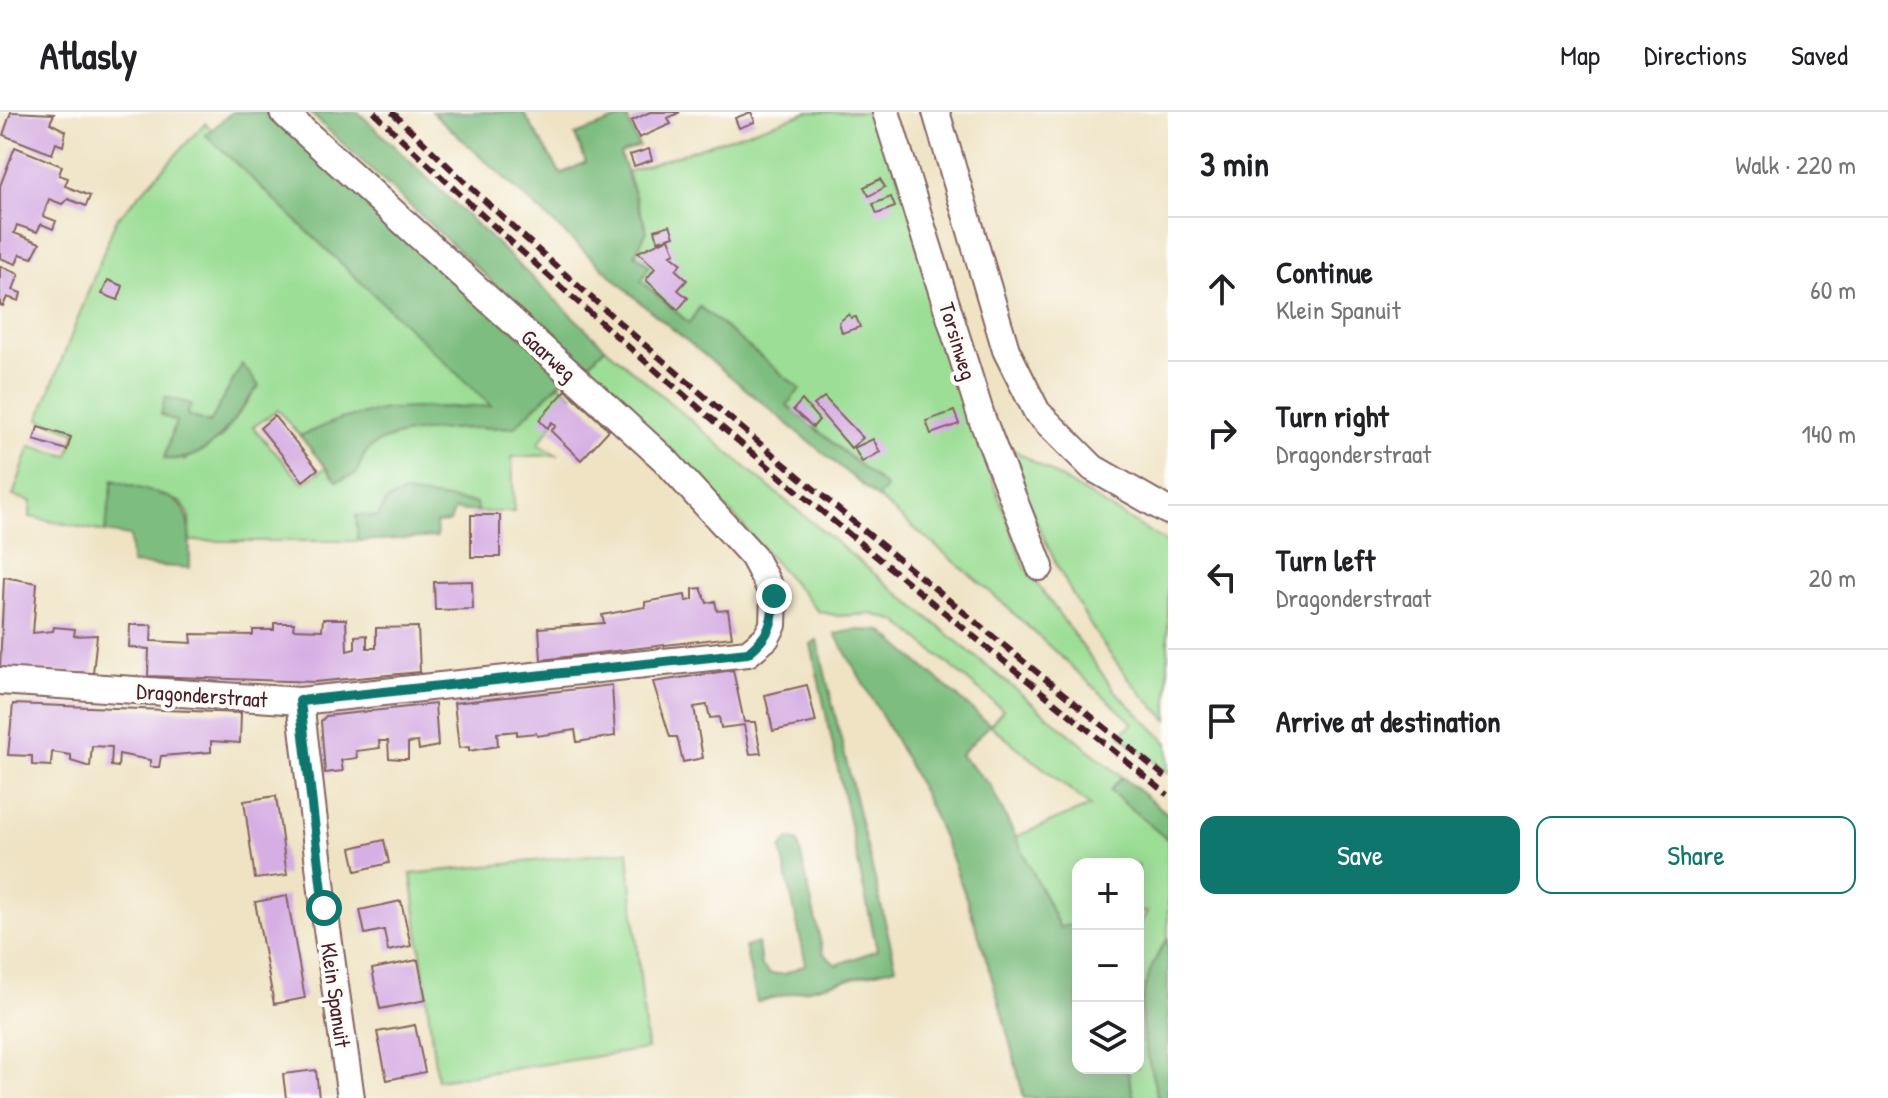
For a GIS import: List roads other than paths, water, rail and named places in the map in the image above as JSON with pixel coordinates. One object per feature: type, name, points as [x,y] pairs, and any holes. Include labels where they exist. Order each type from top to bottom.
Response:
[{"type":"street","name":"Gaarweg","points":[[283,112],[665,460],[753,556],[774,596],[773,625]]},
{"type":"street","name":"Torsinweg","points":[[886,112],[982,419],[1040,567]]},
{"type":"street","points":[[936,112],[1006,350],[1037,412],[1093,468],[1168,511]]},
{"type":"street","name":"Dragonderstraat","points":[[0,681],[300,701],[748,653],[766,638],[773,625]]},
{"type":"street","name":"Klein Spanuit","points":[[300,701],[351,1098]]},
{"type":"railway","points":[[374,112],[469,203],[664,378],[1168,795]]},
{"type":"railway","points":[[392,112],[579,287],[675,371],[1168,779]]}]
